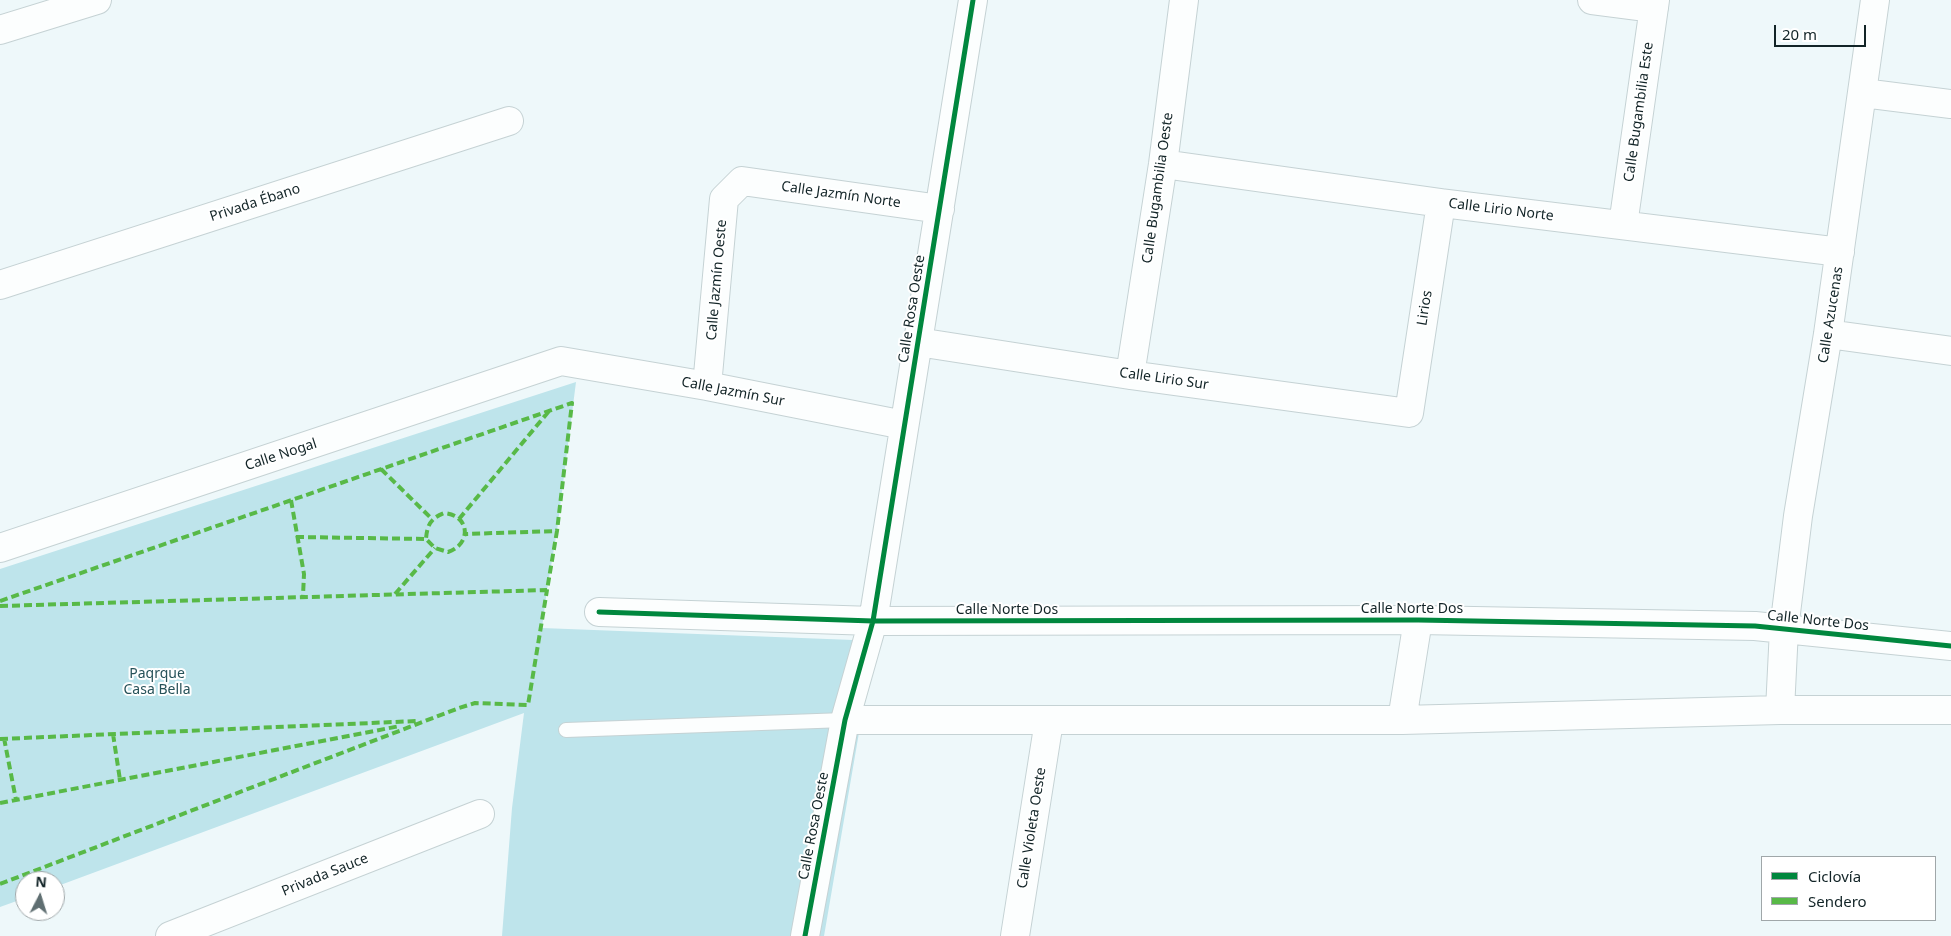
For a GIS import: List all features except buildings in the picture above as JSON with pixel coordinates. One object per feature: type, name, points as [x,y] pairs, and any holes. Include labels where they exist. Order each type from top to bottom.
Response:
[{"type":"street","points":[[0,30],[97,0]]},
{"type":"street","name":"Calle Rosa Oeste","points":[[805,936],[845,720],[873,622],[973,0]]},
{"type":"street","name":"Calle Bugambilia Oeste","points":[[1130,374],[1163,164],[1184,0]]},
{"type":"street","points":[[1592,0],[1655,4]]},
{"type":"street","name":"Calle Azucenas","points":[[1780,710],[1784,629],[1798,516],[1828,334],[1875,0]]},
{"type":"street","name":"Calle Bugambilia Este","points":[[1623,225],[1655,4]]},
{"type":"street","points":[[1863,93],[1951,104]]},
{"type":"street","name":"Privada Ébano","points":[[0,285],[509,121]]},
{"type":"street","name":"Calle Lirio Norte","points":[[1163,164],[1441,203],[1840,252]]},
{"type":"street","name":"Calle Jazmín Norte","points":[[742,181],[940,209]]},
{"type":"street","name":"Calle Jazmín Oeste","points":[[707,386],[724,199],[742,181]]},
{"type":"street","name":"Lirios","points":[[1409,414],[1441,203]]},
{"type":"street","points":[[1828,334],[1951,351]]},
{"type":"street","name":"Calle Lirio Sur","points":[[918,342],[1409,414]]},
{"type":"street","name":"Calle Jazmín Sur","points":[[561,362],[707,386],[904,425]]},
{"type":"street","name":"Calle Nogal","points":[[0,548],[561,362]]},
{"type":"street","name":"Calle Norte Dos","points":[[599,612],[873,622],[1418,620],[1755,626],[1951,646]]},
{"type":"street","points":[[1402,720],[1418,620]]},
{"type":"street","points":[[845,720],[1402,720],[1780,710],[1951,710]]},
{"type":"street","name":"Calle Violeta Oeste","points":[[1015,936],[1048,721]]},
{"type":"street","name":"Privada Sauce","points":[[170,936],[480,814]]},
{"type":"lane","points":[[566,730],[845,720]]},
{"type":"green space","name":"Paqrque Casa Bella","points":[[576,382],[557,531],[542,628],[879,641],[861,721],[824,936],[502,936],[512,808],[524,713],[65,883],[65,871],[15,871],[15,902],[0,907],[0,569]]},
{"type":"marked path","points":[[0,601],[572,403],[557,531]]},
{"type":"marked path","points":[[459,519],[549,411]]},
{"type":"marked path","points":[[381,469],[432,519]]},
{"type":"marked path","points":[[291,500],[304,574],[303,596]]},
{"type":"marked path","points":[[296,537],[426,539],[435,548],[448,552],[461,543],[465,530],[459,519],[444,513],[436,517],[431,523],[427,530],[426,539]]},
{"type":"marked path","points":[[0,606],[547,590],[557,531],[465,534]]},
{"type":"marked path","points":[[395,594],[435,548]]},
{"type":"marked path","points":[[0,884],[459,708],[475,703],[528,705],[547,590]]},
{"type":"marked path","points":[[0,739],[417,721]]},
{"type":"marked path","points":[[0,803],[400,726]]},
{"type":"marked path","points":[[113,734],[120,780]]},
{"type":"marked path","points":[[4,738],[16,800]]},
{"type":"cycle path","points":[[805,936],[845,720],[873,621],[973,0]]},
{"type":"cycle path","points":[[599,612],[873,621],[1418,620],[1755,626],[1951,646]]}]
